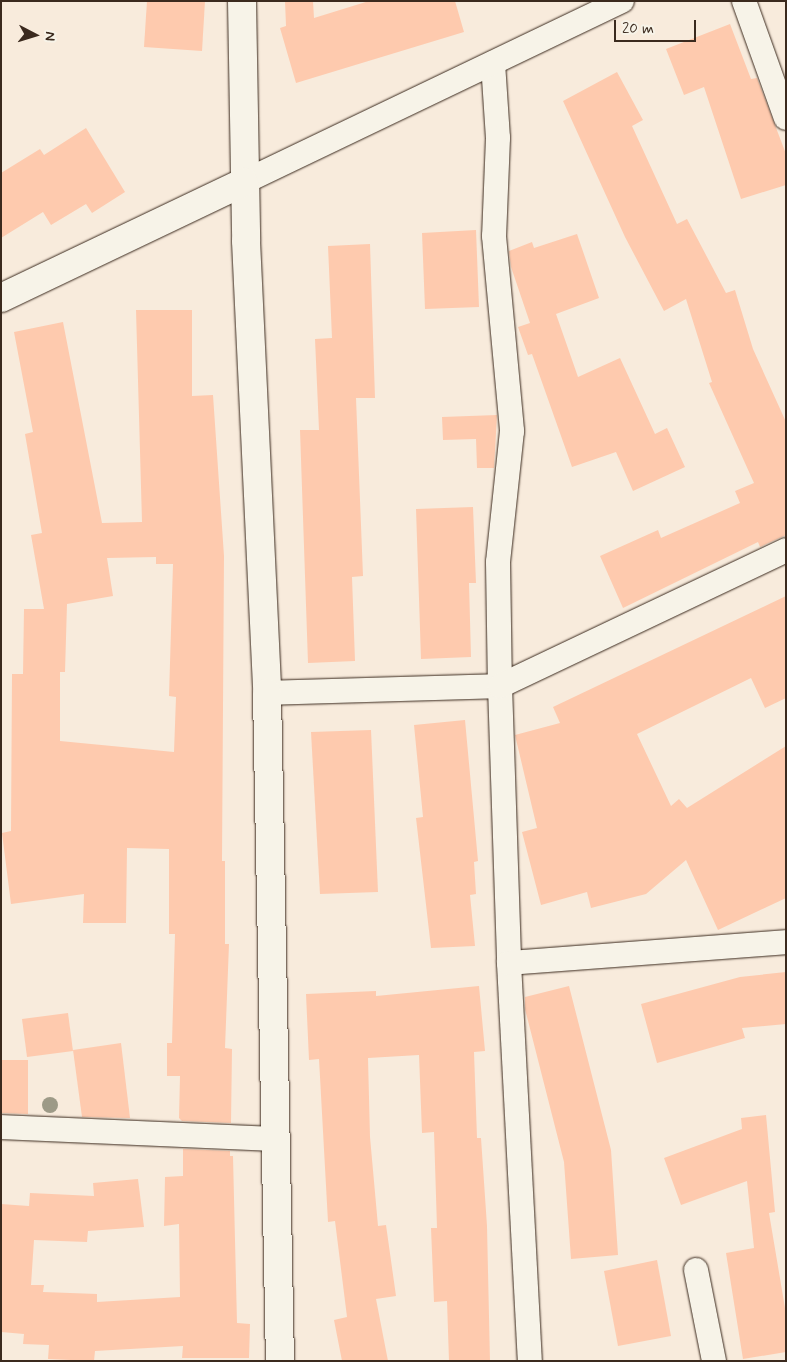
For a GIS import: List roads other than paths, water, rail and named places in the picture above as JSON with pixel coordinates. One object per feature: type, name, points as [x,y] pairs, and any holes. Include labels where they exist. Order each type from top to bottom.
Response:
[{"type":"main road","points":[[242,1],[244,182],[267,693],[274,1139],[280,1361]]},
{"type":"main road","points":[[1,298],[244,182]]},
{"type":"street","points":[[244,182],[622,1]]},
{"type":"street","points":[[744,1],[786,118]]},
{"type":"street","points":[[493,63],[498,138],[494,236],[512,431],[498,562],[500,686],[509,963],[530,1361]]},
{"type":"street","points":[[267,693],[500,686],[786,550]]},
{"type":"street","points":[[509,963],[786,942]]},
{"type":"street","points":[[1,1127],[274,1139]]},
{"type":"street","points":[[696,1270],[714,1361]]}]
